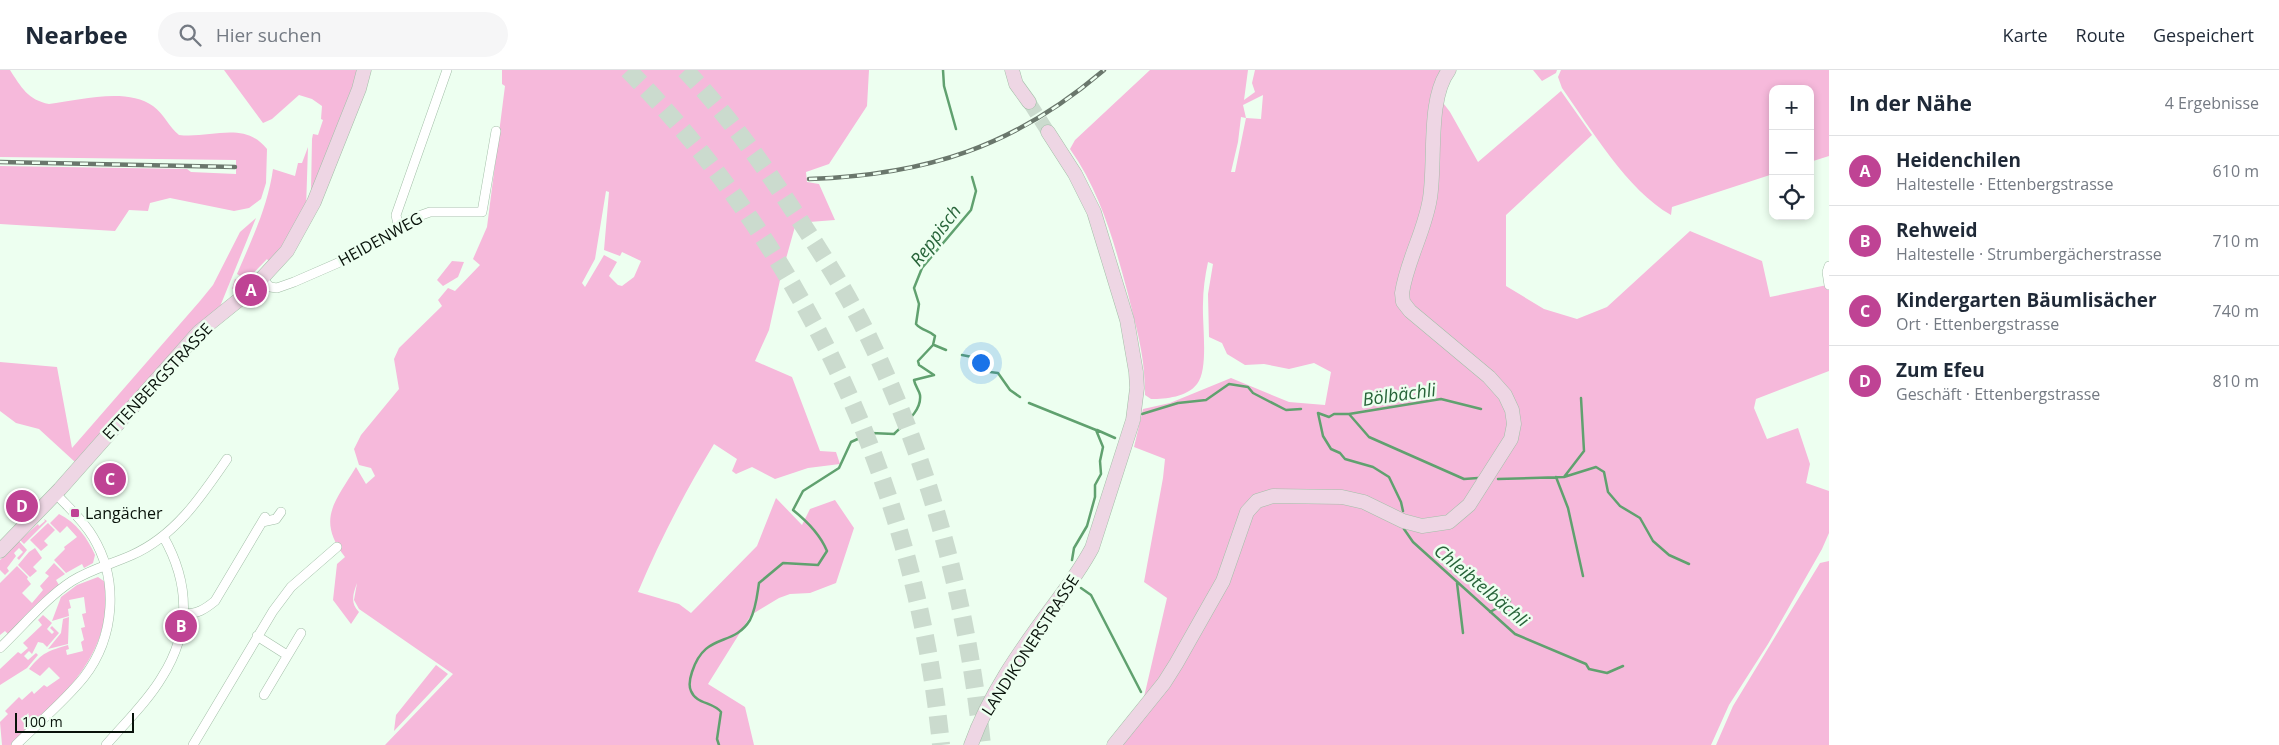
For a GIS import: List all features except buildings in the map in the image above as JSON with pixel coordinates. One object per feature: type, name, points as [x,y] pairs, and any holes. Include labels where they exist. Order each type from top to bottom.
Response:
[{"type":"street","name":"ETTENBERGSTRASSE","points":[[0,551],[56,494],[199,332],[262,279],[287,251],[314,202],[359,89],[364,70]]},
{"type":"street","points":[[398,229],[396,215],[447,70]]},
{"type":"street","points":[[1012,70],[1016,84],[1029,102]]},
{"type":"street","points":[[1114,745],[1164,683],[1181,656],[1221,586],[1247,512],[1257,501],[1273,496],[1342,497],[1364,502],[1412,525],[1442,524],[1453,519],[1469,505],[1511,439],[1514,416],[1505,395],[1481,370],[1410,311],[1403,302],[1402,293],[1430,202],[1436,98],[1448,70]]},
{"type":"street","name":"HEIDENWEG","points":[[262,279],[270,287],[277,288],[294,282],[356,255],[430,212],[482,212],[496,130]]},
{"type":"street","name":"LANDIKONERSTRASSE","points":[[972,745],[987,706],[1092,548],[1134,420],[1137,388],[1136,372],[1127,320],[1094,212],[1075,174],[1048,132]]},
{"type":"street","points":[[1829,266],[1827,272],[1829,285]]},
{"type":"street","points":[[0,648],[72,580],[107,564],[134,555],[163,536],[192,509],[227,459]]},
{"type":"street","points":[[16,745],[84,677],[98,655],[107,629],[110,608],[107,564],[83,522],[56,494]]},
{"type":"street","points":[[183,614],[194,614],[205,610],[215,601],[264,520],[276,519],[281,512]]},
{"type":"street","points":[[106,745],[161,679],[176,647],[183,614],[184,594],[181,574],[175,556],[163,536]]},
{"type":"street","points":[[193,745],[257,636],[291,587],[337,547]]},
{"type":"street","points":[[264,695],[301,633]]},
{"type":"street","points":[[257,636],[287,655]]},
{"type":"shaded area","points":[[0,70],[10,70],[30,96],[49,104],[102,96],[130,97],[142,100],[153,106],[179,135],[237,133],[248,135],[258,140],[267,149],[266,183],[261,199],[249,208],[234,211],[170,198],[150,203],[148,211],[129,210],[115,231],[0,224],[0,166],[187,169],[191,172],[236,174],[236,160],[0,157]]},
{"type":"shaded area","points":[[224,70],[359,70],[311,191],[312,139],[313,134],[318,135],[323,120],[321,119],[322,106],[312,99],[299,95],[272,119],[263,123]]},
{"type":"shaded area","points":[[502,70],[869,70],[867,106],[829,164],[806,172],[807,182],[819,184],[835,220],[796,223],[780,280],[769,330],[755,361],[792,377],[820,451],[836,452],[840,464],[808,468],[775,479],[752,467],[736,474],[732,471],[737,459],[714,444],[673,516],[638,592],[679,604],[691,613],[757,546],[776,498],[802,525],[810,509],[835,500],[854,528],[836,583],[810,593],[790,594],[779,598],[751,615],[708,684],[745,707],[754,745],[385,745],[453,674],[359,609],[354,600],[357,583],[353,602],[359,612],[351,624],[333,600],[337,564],[345,557],[336,544],[330,521],[341,490],[356,467],[366,484],[375,476],[371,468],[359,465],[354,449],[361,435],[399,389],[394,359],[399,348],[442,306],[438,300],[448,288],[455,291],[480,265],[473,259],[487,227],[505,86],[502,84]],"holes":[[[606,191],[609,192],[604,250],[620,256],[622,252],[641,261],[634,277],[622,286],[618,285],[609,276],[617,262],[604,255],[585,287],[582,283],[595,259]]]},
{"type":"shaded area","points":[[1150,70],[1248,70],[1244,100],[1255,92],[1252,83],[1255,70],[1443,70],[1434,91],[1450,112],[1478,162],[1561,91],[1592,135],[1506,215],[1506,286],[1544,309],[1577,319],[1607,307],[1690,231],[1762,261],[1770,297],[1827,285],[1829,289],[1829,371],[1756,399],[1754,408],[1767,439],[1798,428],[1810,464],[1806,483],[1829,491],[1829,533],[1822,549],[1768,644],[1729,705],[1711,745],[1120,745],[1152,705],[1144,697],[1167,598],[1144,582],[1165,459],[1134,447],[1143,409],[1170,403],[1231,378],[1289,402],[1325,405],[1331,372],[1314,363],[1289,369],[1264,364],[1245,365],[1227,354],[1222,343],[1209,337],[1208,294],[1213,264],[1208,262],[1203,294],[1204,357],[1201,377],[1197,384],[1188,392],[1170,398],[1151,399],[1145,395],[1144,368],[1140,343],[1123,275],[1112,237],[1098,201],[1081,166],[1070,149],[1075,140]],"holes":[[[1263,95],[1261,119],[1246,118],[1243,105]],[[1241,117],[1246,118],[1235,172],[1231,172],[1238,142]]]},
{"type":"shaded area","points":[[1533,70],[1557,70],[1556,73],[1542,81]]},
{"type":"shaded area","points":[[1561,70],[1829,70],[1829,156],[1814,161],[1814,85],[1769,85],[1769,175],[1672,207],[1671,215],[1639,190],[1611,158],[1562,88],[1558,77]]},
{"type":"shaded area","points":[[308,147],[306,209],[294,231],[269,262],[267,259],[242,285],[232,289],[235,279],[242,281],[244,278],[237,274],[263,209],[273,169],[295,176],[298,163],[302,163]]},
{"type":"shaded area","points":[[256,218],[219,309],[75,462],[39,429],[16,423],[0,411],[0,362],[57,367],[72,448],[213,285],[240,232]]},
{"type":"shaded area","points":[[452,261],[464,262],[458,277],[443,286],[437,280]]},
{"type":"shaded area","points":[[59,514],[76,526],[85,537],[95,555],[93,563],[84,568],[82,564],[66,573],[54,560],[65,549],[64,547],[77,537],[67,526],[60,533],[50,523]]},
{"type":"shaded area","points":[[44,519],[47,521],[24,544],[20,540],[38,524],[39,526],[45,521]]},
{"type":"shaded area","points":[[48,523],[55,530],[44,541],[48,545],[41,551],[30,540]]},
{"type":"shaded area","points":[[19,541],[27,550],[19,560],[17,558],[23,552],[19,548],[14,553],[16,556],[7,568],[9,571],[5,575],[0,570],[0,560]]},
{"type":"shaded area","points":[[35,548],[42,558],[33,567],[37,571],[30,577],[18,565]]},
{"type":"shaded area","points":[[1829,561],[1829,745],[1716,745],[1733,706],[1820,563]]},
{"type":"shaded area","points":[[54,563],[65,574],[56,580],[59,585],[9,635],[5,631],[0,635],[0,583],[17,566],[28,577],[27,579],[31,584],[22,593],[32,603],[43,590],[40,586],[49,576],[45,573]]},
{"type":"shaded area","points":[[98,577],[105,582],[106,609],[101,632],[92,654],[80,674],[65,693],[11,745],[2,745],[0,722],[8,714],[5,711],[19,697],[22,700],[32,691],[34,694],[44,685],[47,687],[60,678],[49,667],[40,676],[29,669],[34,663],[46,653],[68,645],[67,655],[83,651],[81,642],[84,640],[81,628],[85,627],[82,614],[86,613],[84,597],[69,600],[71,608],[68,609],[69,616],[52,621],[61,597],[77,585]]},
{"type":"shaded area","points":[[43,615],[52,623],[47,629],[52,634],[54,632],[50,628],[52,626],[59,633],[47,647],[43,643],[38,642],[32,654],[29,651],[24,656],[28,660],[36,653],[38,655],[27,668],[0,685],[0,669],[18,652],[21,654],[28,648],[23,643],[42,625],[38,620]]},
{"type":"shaded area","points":[[69,617],[68,644],[48,649],[61,633],[63,619]]},
{"type":"shaded area","points":[[436,665],[448,674],[394,731],[396,715]]},
{"type":"waterway","name":"Reppisch","points":[[943,70],[944,86],[956,129]]},
{"type":"waterway","name":"Reppisch","points":[[719,745],[717,739],[721,712],[693,695],[689,684],[692,672],[704,651],[712,645],[736,634],[750,620],[754,611],[759,583],[783,563],[818,565],[827,551],[813,529],[793,510],[803,491],[839,468],[851,442],[871,433],[894,434],[915,412],[920,401],[920,395],[914,380],[934,375],[919,365],[918,361],[933,345],[935,336],[916,324],[919,304],[914,288],[922,268],[971,210],[976,191],[972,177]]},
{"type":"waterway","points":[[934,345],[946,350]]},
{"type":"waterway","points":[[962,355],[977,358],[990,372],[998,373],[1010,390],[1020,397]]},
{"type":"waterway","points":[[1142,414],[1178,403],[1206,400],[1229,384],[1248,387],[1253,393],[1286,410],[1301,409]]},
{"type":"waterway","points":[[1498,479],[1564,477],[1584,451],[1581,398]]},
{"type":"waterway","name":"Bölbächli","points":[[1349,414],[1441,399],[1481,409]]},
{"type":"waterway","points":[[1029,403],[1096,430],[1103,447],[1100,461],[1101,474],[1095,485],[1095,497],[1087,526],[1074,548],[1072,560]]},
{"type":"waterway","points":[[1318,413],[1329,417],[1334,414],[1349,414],[1369,437],[1464,479],[1478,478]]},
{"type":"waterway","name":"Chleibtelbächli","points":[[1318,413],[1323,436],[1331,449],[1340,453],[1345,459],[1373,467],[1389,477],[1401,502],[1403,511]]},
{"type":"waterway","points":[[1097,430],[1115,438]]},
{"type":"waterway","points":[[1564,477],[1596,467],[1604,472],[1608,492],[1620,506],[1640,518],[1653,541],[1669,555],[1689,564]]},
{"type":"waterway","points":[[1556,477],[1568,508],[1583,576]]},
{"type":"waterway","name":"Chleibtelbächli","points":[[1404,529],[1413,542],[1515,634],[1586,664],[1589,669],[1607,673],[1623,666]]},
{"type":"waterway","points":[[1457,583],[1463,633]]},
{"type":"waterway","points":[[1081,588],[1091,595],[1141,692]]},
{"type":"waterway","points":[[1490,612],[1510,601]]},
{"type":"tunnel","points":[[628,70],[692,141],[749,217],[799,297],[842,380],[878,468],[907,558],[928,651],[941,745]]},
{"type":"tunnel","points":[[685,70],[715,103],[742,138],[802,224],[828,264],[860,320],[884,370],[905,421],[941,527],[966,635],[982,745]]},
{"type":"tunnel","points":[[1029,102],[1048,132]]},
{"type":"railway","points":[[809,179],[892,171],[930,163],[967,152],[1002,137],[1036,119],[1070,97],[1104,70]]},
{"type":"railway","points":[[0,162],[235,167]]},
{"type":"place","name":"Heidenchilen","points":[[251,290]]},
{"type":"place","name":"Kindergarten Bäumlisächer","points":[[110,479]]},
{"type":"place","name":"Zum Efeu","points":[[22,506]]},
{"type":"place","name":"Langächer","points":[[75,513]]},
{"type":"place","name":"Rehweid","points":[[181,626]]}]
